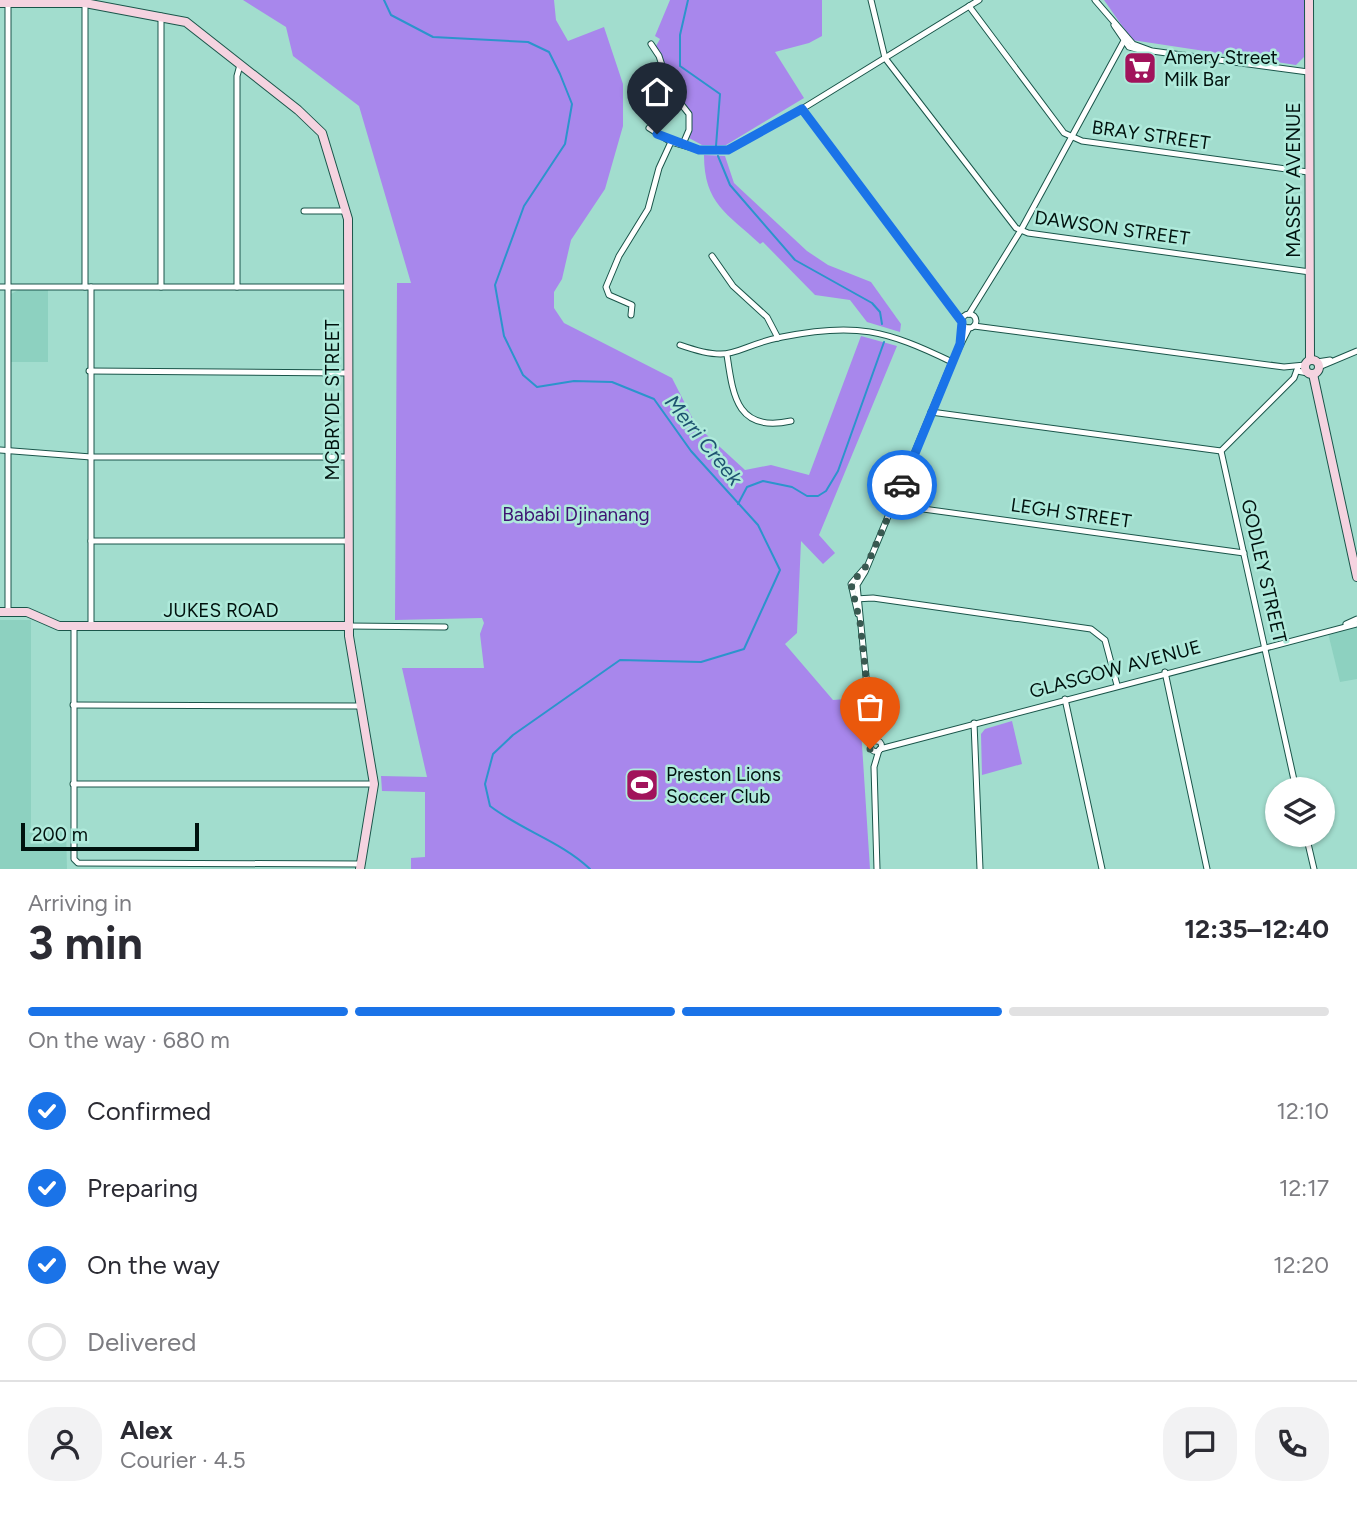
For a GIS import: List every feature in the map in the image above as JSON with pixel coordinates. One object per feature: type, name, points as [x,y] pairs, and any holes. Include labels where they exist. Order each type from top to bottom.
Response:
[{"type":"street","name":"DAWSON STREET","points":[[871,0],[885,58],[1010,224],[1021,230],[1310,272]]},
{"type":"street","points":[[1095,0],[1131,46],[1308,72]]},
{"type":"street","name":"MASSEY AVENUE","points":[[1309,0],[1310,272],[1305,368],[1357,577]]},
{"type":"street","points":[[649,128],[671,142],[709,151],[728,150],[802,109],[974,2]]},
{"type":"street","name":"BRAY STREET","points":[[974,2],[1064,133],[1082,141],[1308,172]]},
{"type":"street","points":[[4,3],[8,287],[4,612]]},
{"type":"street","name":"MCBRYDE STREET","points":[[4,3],[119,5],[190,25],[319,128],[346,211],[349,626],[374,783],[360,867]]},
{"type":"street","points":[[85,3],[91,626]]},
{"type":"street","points":[[161,16],[161,287]]},
{"type":"street","points":[[960,344],[962,323],[979,301],[1021,230],[1115,62],[1125,39]]},
{"type":"street","points":[[651,44],[659,56],[670,90],[689,114],[689,130],[683,144]]},
{"type":"street","points":[[1115,62],[1131,46]]},
{"type":"street","points":[[237,287],[237,76],[240,65]]},
{"type":"street","points":[[802,109],[962,323]]},
{"type":"street","points":[[631,315],[634,305],[609,295],[606,287],[619,256],[648,209],[659,168],[671,142]]},
{"type":"street","points":[[304,211],[346,211]]},
{"type":"street","points":[[712,256],[733,286],[767,317],[778,338]]},
{"type":"street","points":[[0,287],[348,287]]},
{"type":"street","points":[[877,869],[871,722],[857,586],[894,505],[960,344],[974,323],[979,301]]},
{"type":"street","points":[[952,309],[967,315],[974,323]]},
{"type":"street","points":[[962,323],[1284,367],[1305,368],[1357,351]]},
{"type":"street","points":[[680,345],[706,354],[727,355],[778,338],[826,330],[872,330],[952,362]]},
{"type":"street","points":[[727,355],[731,389],[742,411],[768,423],[791,421]]},
{"type":"street","points":[[931,412],[1222,451],[1286,384],[1305,368]]},
{"type":"street","points":[[0,369],[8,369]]},
{"type":"street","points":[[89,371],[348,373]]},
{"type":"street","points":[[4,450],[91,457],[348,457]]},
{"type":"street","name":"GODLEY STREET","points":[[1222,451],[1293,777]]},
{"type":"street","name":"LEGH STREET","points":[[894,505],[1244,553]]},
{"type":"street","points":[[91,541],[348,541]]},
{"type":"street","points":[[858,599],[1091,629],[1105,640],[1117,685]]},
{"type":"street","name":"JUKES ROAD","points":[[4,612],[32,613],[53,626],[445,627]]},
{"type":"street","name":"GLASGOW AVENUE","points":[[879,746],[1357,622]]},
{"type":"street","points":[[74,626],[74,859],[83,864],[360,867]]},
{"type":"street","points":[[1165,672],[1207,869]]},
{"type":"street","points":[[1065,699],[1102,869]]},
{"type":"street","points":[[73,705],[361,706]]},
{"type":"street","points":[[871,722],[879,746],[874,766]]},
{"type":"street","points":[[974,723],[980,869]]},
{"type":"street","points":[[870,746],[879,746]]},
{"type":"street","points":[[73,784],[374,783]]},
{"type":"street","points":[[1309,847],[1314,869]]},
{"type":"shaded area","points":[[18,290],[48,290],[48,362],[11,362],[11,294]]},
{"type":"shaded area","points":[[0,620],[31,620],[31,828],[66,828],[67,869],[0,869]]},
{"type":"shaded area","points":[[1357,626],[1357,679],[1340,682],[1328,633]]},
{"type":"green space","name":"Bababi Djinanang","points":[[243,0],[554,0],[556,20],[568,41],[604,27],[623,84],[623,126],[605,189],[571,240],[562,279],[554,292],[554,308],[564,323],[672,378],[696,425],[745,470],[771,465],[809,475],[861,336],[897,346],[819,535],[835,553],[823,564],[801,541],[797,633],[785,644],[833,700],[859,698],[870,869],[411,869],[411,858],[425,857],[425,792],[382,791],[381,776],[427,777],[402,668],[484,668],[480,634],[484,623],[482,618],[395,620],[397,283],[411,283],[359,106],[293,56],[286,27]]},
{"type":"green space","points":[[670,0],[822,0],[822,36],[809,43],[775,52],[804,98],[726,145],[702,145],[689,138],[692,117],[672,88],[656,46],[660,39],[655,36]]},
{"type":"green space","points":[[1104,0],[1304,0],[1304,57],[1296,65],[1132,40]]},
{"type":"green space","points":[[704,155],[725,156],[734,183],[807,251],[828,265],[871,282],[901,324],[900,332],[867,322],[850,300],[815,295],[763,242],[760,244],[720,206],[708,185]]},
{"type":"green space","points":[[1012,721],[1022,764],[982,775],[981,734],[985,729]]},
{"type":"waterway","name":"Merri Creek","points":[[384,0],[391,15],[433,37],[528,42],[549,52],[572,104],[565,144],[524,206],[495,285],[504,336],[523,375],[537,387],[574,381],[612,382],[654,399],[691,451],[758,525],[780,570],[744,649],[701,662],[620,660],[513,735],[493,754],[485,784],[490,806],[567,851],[590,869]]},
{"type":"waterway","points":[[688,0],[680,35],[680,66],[720,94],[716,146]]},
{"type":"waterway","points":[[718,156],[730,185],[795,260],[872,303],[880,312],[882,324]]},
{"type":"waterway","points":[[738,504],[747,487],[763,481],[792,487],[807,496],[818,496],[826,491],[838,471],[884,342]]},
{"type":"way so far","points":[[870,749],[871,722],[860,622],[851,584],[867,565],[902,485]]},
{"type":"place","name":"Amery Street Milk Bar","points":[[1140,68]]},
{"type":"place","name":"Preston Lions Soccer Club","points":[[642,785]]},
{"type":"route","points":[[657,134],[671,142],[699,150],[728,150],[747,142],[802,109],[962,322],[960,344],[902,485]]}]
